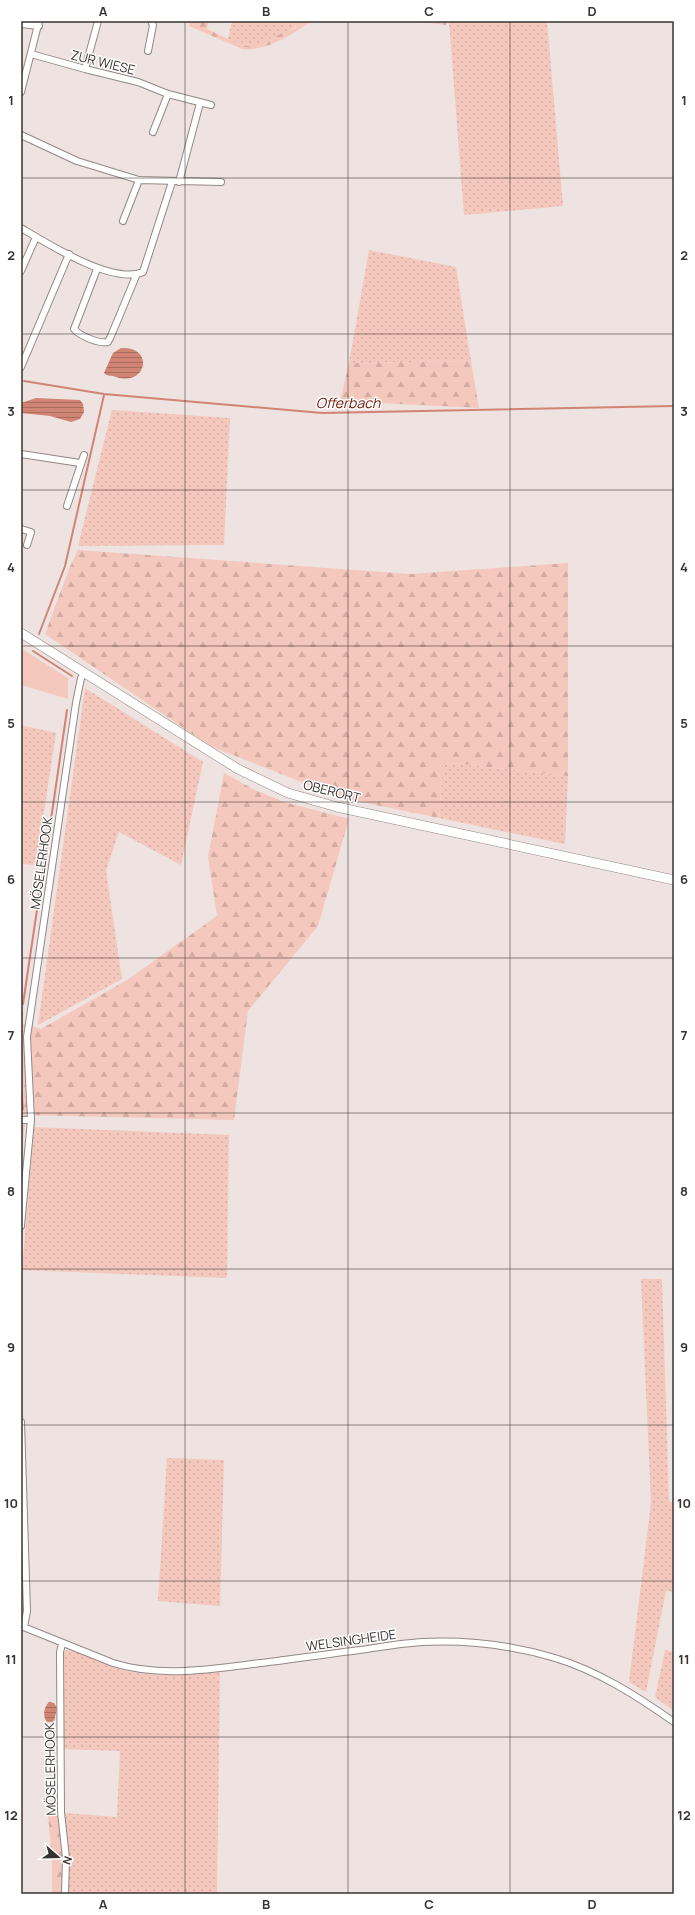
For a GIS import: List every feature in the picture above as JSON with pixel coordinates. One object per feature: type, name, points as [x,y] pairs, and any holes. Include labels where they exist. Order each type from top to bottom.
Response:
[{"type":"main road","name":"OBERORT","points":[[21,633],[238,769],[288,793],[345,808],[674,880]]},
{"type":"street","points":[[85,69],[98,21]]},
{"type":"street","points":[[148,51],[153,25],[151,21]]},
{"type":"street","points":[[21,24],[39,23],[21,92]]},
{"type":"street","name":"ZUR WIESE","points":[[31,54],[138,82],[168,94],[212,105]]},
{"type":"street","points":[[154,132],[168,94]]},
{"type":"street","points":[[179,182],[200,103]]},
{"type":"street","points":[[21,136],[77,161],[138,180],[221,182]]},
{"type":"street","points":[[123,221],[138,180]]},
{"type":"street","points":[[97,269],[74,329],[80,334],[103,342],[108,342],[136,276],[143,272],[172,182]]},
{"type":"street","points":[[21,228],[97,269],[136,276]]},
{"type":"street","points":[[21,271],[36,237]]},
{"type":"street","points":[[21,367],[69,254]]},
{"type":"street","points":[[21,454],[80,463]]},
{"type":"street","points":[[67,506],[80,463],[84,455]]},
{"type":"street","points":[[21,529],[31,532],[27,545]]},
{"type":"street","name":"MÖSELERHOOK","points":[[21,1226],[31,1120],[27,1037],[76,703],[81,678],[85,673]]},
{"type":"street","points":[[21,1120],[31,1120]]},
{"type":"street","points":[[21,1422],[28,1611],[23,1627]]},
{"type":"street","name":"WELSINGHEIDE","points":[[23,1627],[62,1644],[124,1667],[159,1671],[214,1669],[424,1642],[490,1644],[520,1649],[556,1658],[590,1672],[627,1690],[674,1722]]},
{"type":"street","name":"MÖSELERHOOK","points":[[62,1644],[60,1652],[61,1796],[66,1858],[66,1894]]},
{"type":"green space","points":[[190,21],[209,21],[207,29],[243,46],[251,46],[296,28],[296,21],[312,21],[287,37],[270,45],[252,49],[242,49],[189,26]]},
{"type":"green space","points":[[232,21],[295,21],[296,27],[277,37],[255,46],[248,47],[236,44],[228,39]]},
{"type":"green space","points":[[412,21],[447,21],[446,25]]},
{"type":"green space","points":[[449,21],[547,21],[563,206],[464,215]]},
{"type":"green space","points":[[369,250],[456,267],[471,361],[349,363]]},
{"type":"green space","points":[[471,361],[479,408],[340,401],[349,363]]},
{"type":"green space","points":[[112,410],[230,418],[224,545],[78,546]]},
{"type":"green space","points":[[78,550],[410,574],[568,563],[568,776],[443,762],[439,818],[342,798],[210,746],[45,634],[69,569]]},
{"type":"green space","points":[[21,648],[68,678],[68,699],[21,685]]},
{"type":"green space","points":[[85,688],[203,762],[181,865],[119,832],[106,871],[122,979],[38,1025]]},
{"type":"green space","points":[[21,725],[56,733],[36,865],[21,864]]},
{"type":"green space","points":[[443,762],[568,776],[565,844],[439,818]]},
{"type":"green space","points":[[224,773],[253,789],[284,802],[349,819],[318,926],[248,1011],[234,1120],[26,1115],[21,1156],[21,1023],[41,1029],[127,980],[217,916],[208,857]]},
{"type":"green space","points":[[34,1127],[229,1135],[227,1278],[22,1270]]},
{"type":"green space","points":[[641,1279],[662,1279],[669,1502],[674,1503],[674,1592],[666,1591],[646,1692],[629,1682],[651,1503]]},
{"type":"green space","points":[[167,1458],[224,1460],[220,1606],[158,1601]]},
{"type":"green space","points":[[67,1650],[115,1668],[146,1674],[171,1675],[220,1672],[217,1894],[68,1894],[69,1858],[64,1813],[117,1817],[120,1751],[63,1749],[63,1653]]},
{"type":"green space","points":[[665,1650],[674,1652],[674,1711],[655,1697]]},
{"type":"green space","points":[[59,1815],[63,1858],[63,1894],[52,1894],[52,1858],[48,1816]]},
{"type":"shaded area","points":[[121,348],[132,349],[139,353],[143,359],[143,366],[140,372],[127,379],[104,373],[113,353]]},
{"type":"shaded area","points":[[36,398],[80,400],[83,404],[84,412],[80,419],[71,422],[50,416],[21,413],[21,403]]},
{"type":"shaded area","points":[[49,1702],[54,1703],[57,1708],[54,1722],[47,1722],[44,1717],[45,1709]]},
{"type":"waterway","name":"Offerbach","points":[[24,381],[104,394],[322,413],[674,406]]},
{"type":"waterway","points":[[39,634],[65,566],[104,395]]},
{"type":"waterway","points":[[33,651],[72,676]]},
{"type":"waterway","points":[[48,840],[67,710]]},
{"type":"waterway","points":[[23,1004],[46,849]]},
{"type":"waterway","points":[[21,1017],[22,1013]]},
{"type":"waterway","points":[[21,1090],[23,1109]]}]
